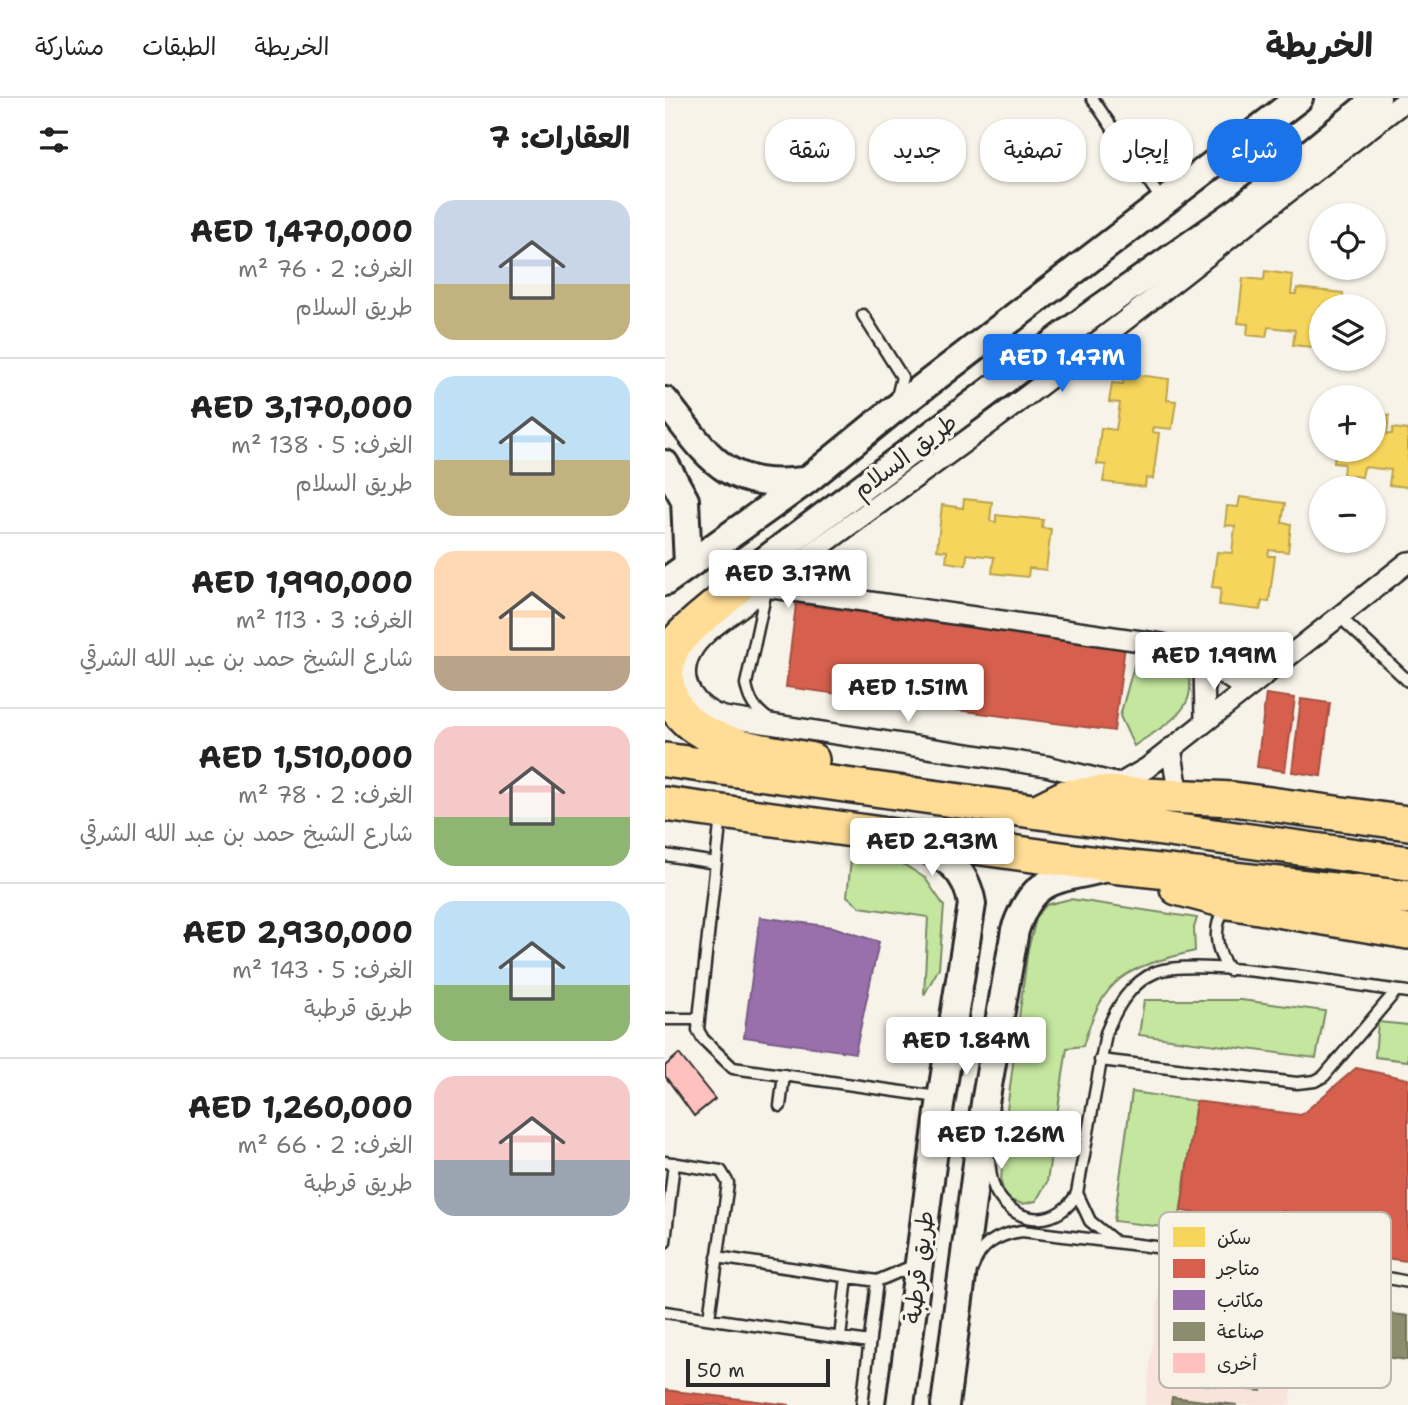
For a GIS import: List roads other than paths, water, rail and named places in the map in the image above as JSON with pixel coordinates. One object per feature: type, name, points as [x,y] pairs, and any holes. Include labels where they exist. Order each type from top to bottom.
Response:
[{"type":"highway","points":[[759,578],[735,593],[677,641],[668,658],[666,674],[668,690],[682,715],[702,731],[722,741],[886,775],[976,804]]},
{"type":"highway","points":[[665,760],[1408,863]]},
{"type":"highway","points":[[665,774],[821,796],[912,795]]},
{"type":"highway","points":[[1036,812],[1065,797],[1111,789],[1179,797],[1233,799],[1403,818]]},
{"type":"highway","points":[[665,804],[1112,866],[1408,898]]},
{"type":"highway","points":[[1112,866],[1229,902],[1408,932]]},
{"type":"main road","name":"طريق السلام","points":[[665,582],[806,481],[892,411],[1299,98]]},
{"type":"main road","name":"طريق السلام","points":[[665,635],[759,578],[1099,309],[1399,103]]},
{"type":"main road","points":[[665,401],[704,452],[723,469],[742,479],[761,483],[806,481]]},
{"type":"main road","points":[[665,464],[685,500],[688,565]]},
{"type":"main road","name":"طريق قرطبة","points":[[899,835],[952,861],[963,874],[972,904],[941,1097],[900,1405]]},
{"type":"main road","name":"طريق قرطبة","points":[[945,1405],[985,1108],[1015,930],[1021,910],[1037,888],[1051,881],[1112,866]]},
{"type":"main road","points":[[941,1097],[985,1108]]},
{"type":"street","points":[[1399,103],[1101,339],[759,578],[693,649],[686,678],[693,697],[711,713],[1046,766],[1111,789],[1171,748],[1408,562]]},
{"type":"street","points":[[1099,309],[1101,339]]},
{"type":"street","points":[[759,578],[814,593],[1162,644],[1204,662],[1246,689]]},
{"type":"street","points":[[1204,662],[1205,721]]},
{"type":"street","points":[[1171,748],[1179,797]]},
{"type":"lane","points":[[1092,98],[1164,202]]},
{"type":"lane","points":[[863,315],[902,377],[892,411]]},
{"type":"lane","points":[[759,578],[746,684],[748,698],[755,709],[774,724]]},
{"type":"lane","points":[[1339,616],[1408,681]]},
{"type":"lane","points":[[722,812],[698,1030],[703,1039],[727,1065],[941,1097]]},
{"type":"lane","points":[[665,855],[716,863]]},
{"type":"lane","points":[[1229,902],[1220,916],[1216,934],[1219,953],[1229,970]]},
{"type":"lane","points":[[985,1108],[992,1181],[998,1195],[1013,1210],[1046,1219],[1059,1216],[1070,1206],[1077,1193],[1100,1060],[1114,1013],[1131,989],[1153,974],[1168,968],[1229,970],[1408,992]]},
{"type":"lane","points":[[1100,1060],[1297,1083],[1315,1081],[1330,1069],[1396,990]]},
{"type":"lane","points":[[665,1019],[699,1019]]},
{"type":"lane","points":[[780,1106],[784,1075]]},
{"type":"lane","points":[[665,1242],[670,1162],[721,1171],[728,1183],[709,1318]]},
{"type":"lane","points":[[1077,1193],[1090,1221],[1105,1235],[1118,1242]]},
{"type":"lane","points":[[957,1318],[974,1261],[986,1246],[1001,1234],[1022,1231],[1159,1247]]},
{"type":"lane","points":[[717,1257],[877,1281],[919,1263]]},
{"type":"lane","points":[[840,1338],[847,1277]]},
{"type":"lane","points":[[862,1405],[877,1281]]},
{"type":"lane","points":[[665,1312],[869,1342]]}]
